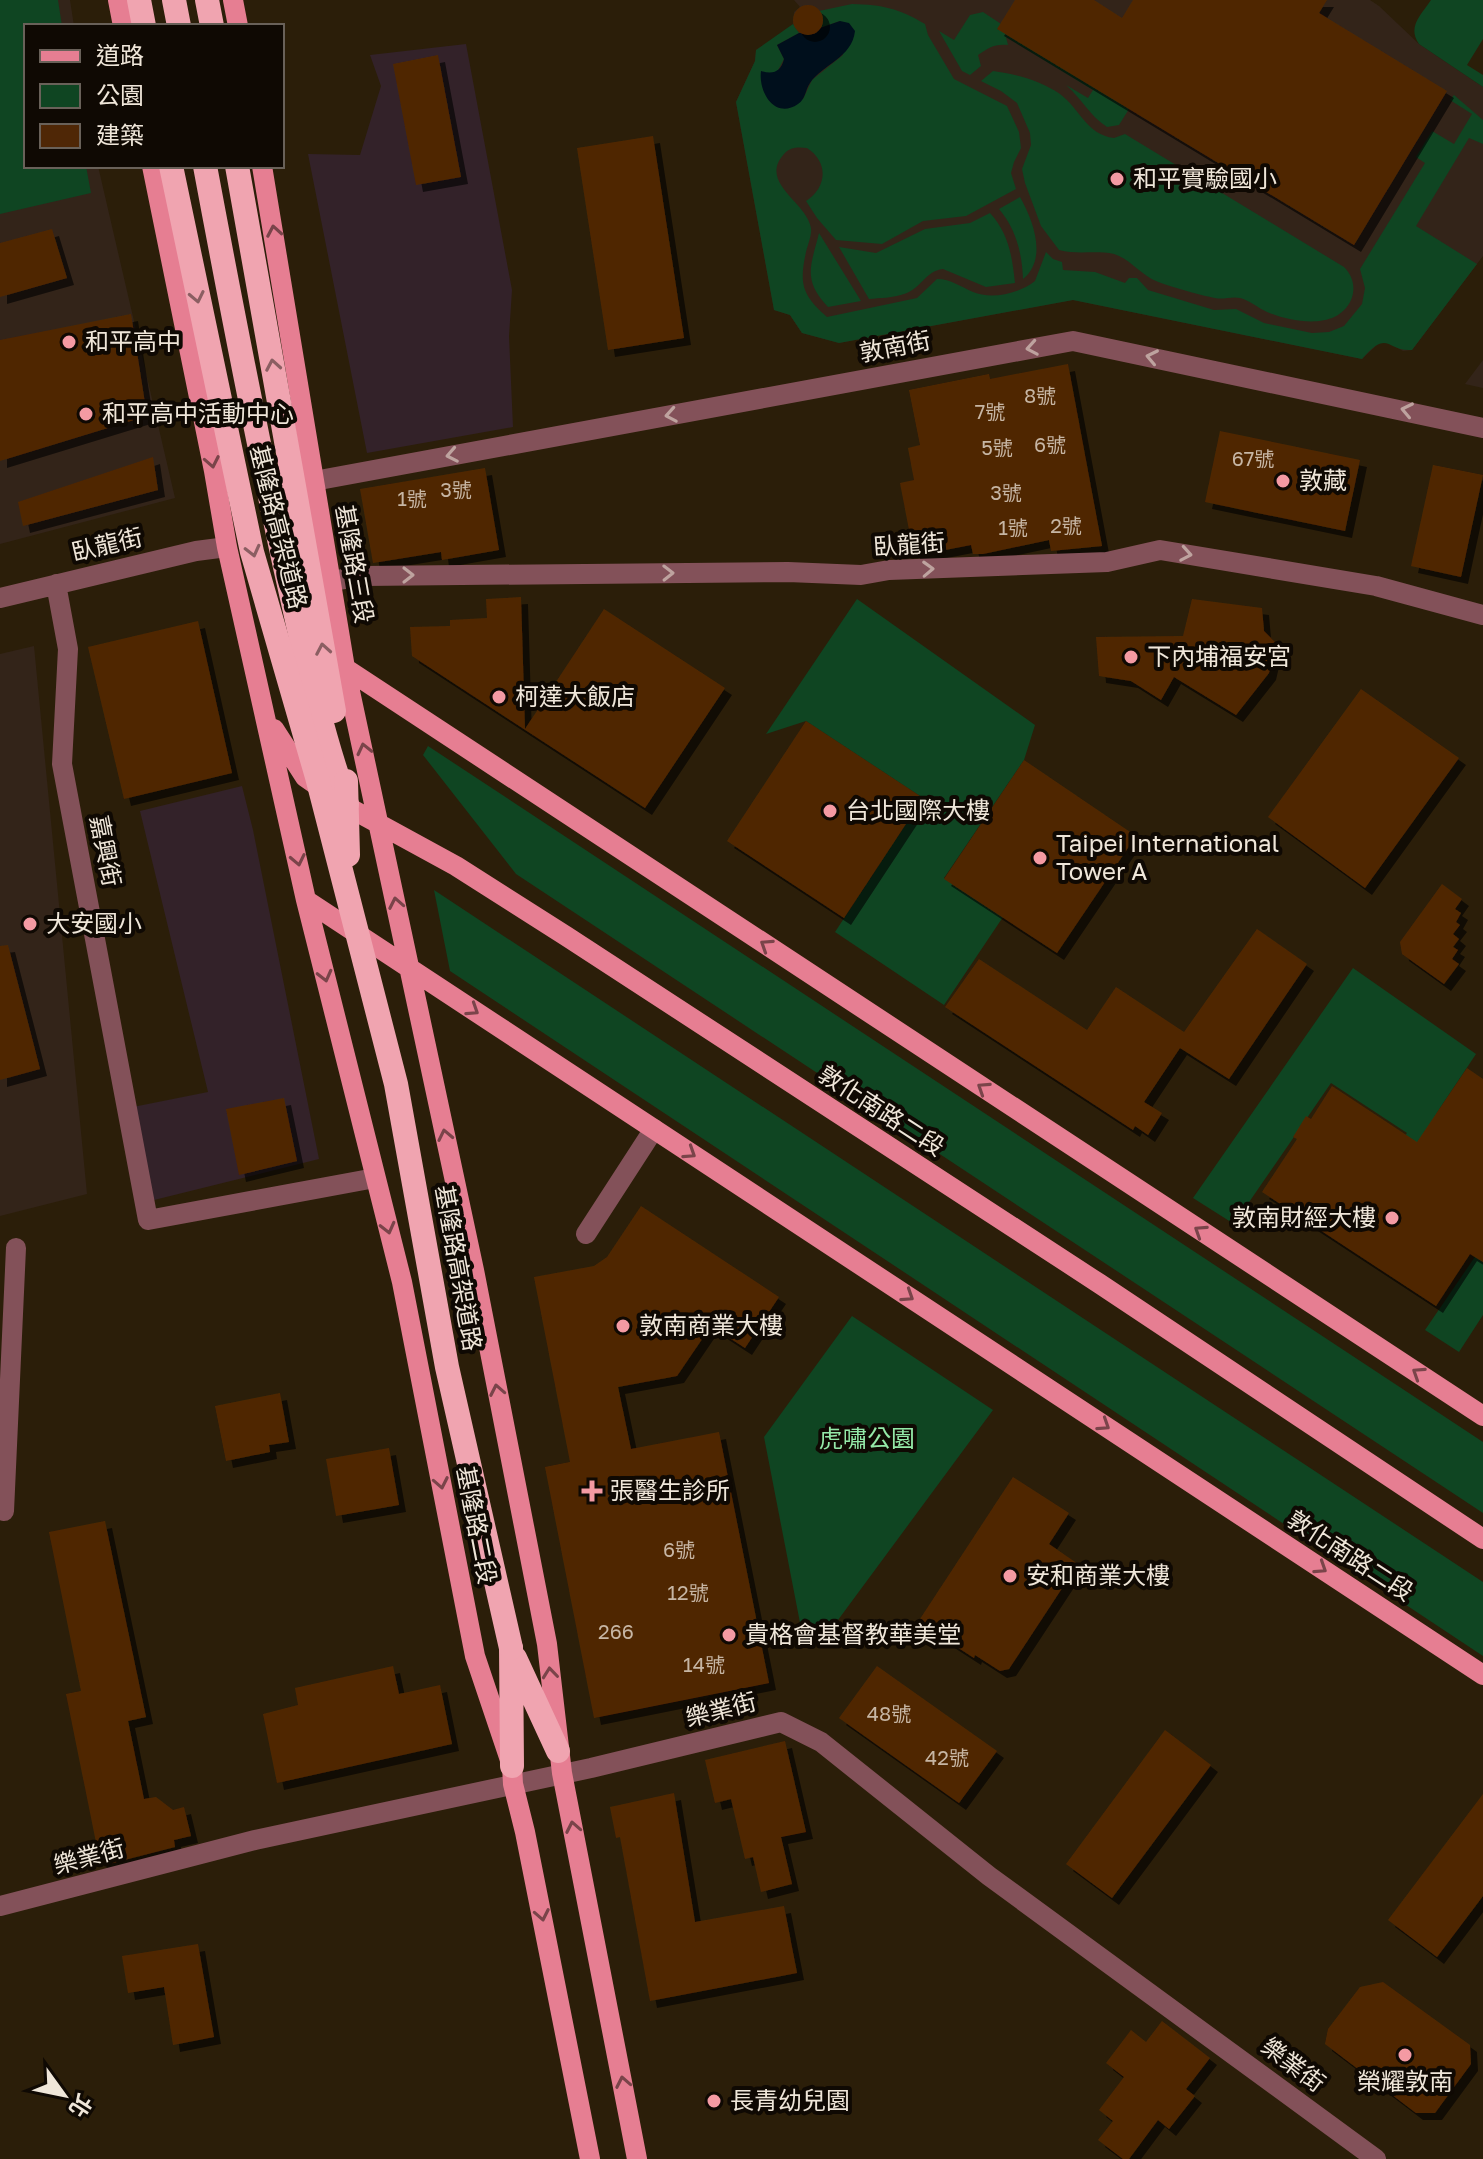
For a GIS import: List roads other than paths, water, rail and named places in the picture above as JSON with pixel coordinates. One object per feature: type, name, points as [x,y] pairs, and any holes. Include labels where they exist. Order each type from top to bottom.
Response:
[{"type":"highway","points":[[139,0],[144,24]]},
{"type":"highway","points":[[174,0],[179,24]]},
{"type":"highway","points":[[207,0],[212,24]]},
{"type":"highway","name":"基隆路高架道路","points":[[171,168],[252,552],[349,897],[396,1084],[447,1367],[511,1648],[560,1762]]},
{"type":"highway","points":[[205,168],[254,425],[305,657],[337,778],[348,807]]},
{"type":"highway","name":"基隆路高架道路","points":[[237,168],[346,781],[349,897]]},
{"type":"highway","name":"基隆路高架道路","points":[[511,1648],[513,1775]]},
{"type":"main road","points":[[118,0],[123,24]]},
{"type":"main road","points":[[233,0],[238,24]]},
{"type":"main road","points":[[152,168],[227,547],[306,900]]},
{"type":"main road","name":"基隆路三段","points":[[262,168],[345,668],[381,825],[408,967]]},
{"type":"main road","points":[[345,668],[1483,1416]]},
{"type":"main road","name":"敦化南路二段","points":[[265,716],[305,777],[348,807],[456,866],[566,936],[1483,1539]]},
{"type":"main road","name":"敦化南路二段","points":[[306,900],[1483,1675]]},
{"type":"main road","name":"基隆路二段","points":[[306,900],[402,1282],[475,1656],[513,1775],[590,2159]]},
{"type":"main road","name":"基隆路二段","points":[[408,967],[474,1270],[547,1644],[560,1762],[637,2159]]},
{"type":"street","name":"敦南街","points":[[314,481],[1073,341],[1483,428]]},
{"type":"street","name":"臥龍街","points":[[0,598],[196,551],[227,547]]},
{"type":"street","name":"臥龍街","points":[[331,581],[364,576],[788,572],[861,575],[889,570],[1107,562],[1160,550],[1376,586],[1483,615]]},
{"type":"street","name":"嘉興街","points":[[56,584],[68,649],[62,764],[148,1220],[375,1178]]},
{"type":"street","points":[[586,1234],[654,1129]]},
{"type":"street","points":[[4,1511],[16,1248]]},
{"type":"street","name":"樂業街","points":[[0,1906],[560,1762],[781,1722],[821,1742],[989,1876],[1376,2159]]},
{"type":"water","points":[[840,21],[849,23],[855,31],[849,48],[816,76],[801,102],[790,108],[775,106],[765,95],[761,71],[773,72],[783,63],[777,45],[799,33],[815,34],[820,28]]},
{"type":"place","name":"和平實驗國小","points":[[1117,179]]},
{"type":"place","name":"和平高中","points":[[69,342]]},
{"type":"place","name":"和平高中活動中心","points":[[86,414]]},
{"type":"place","name":"敦藏","points":[[1283,481]]},
{"type":"place","name":"下內埔福安宮","points":[[1131,657]]},
{"type":"place","name":"柯達大飯店","points":[[499,697]]},
{"type":"place","name":"台北國際大樓","points":[[830,811]]},
{"type":"place","name":"Taipei International Tower A","points":[[1040,858]]},
{"type":"place","name":"大安國小","points":[[30,924]]},
{"type":"place","name":"敦南財經大樓","points":[[1392,1218]]},
{"type":"place","name":"敦南商業大樓","points":[[623,1326]]},
{"type":"place","name":"張醫生診所","points":[[592,1491]]},
{"type":"place","name":"安和商業大樓","points":[[1010,1576]]},
{"type":"place","name":"貴格會基督教華美堂","points":[[729,1635]]},
{"type":"place","name":"榮耀敦南","points":[[1405,2055]]},
{"type":"place","name":"長青幼兒園","points":[[714,2101]]},
{"type":"park label","name":"虎嘯公園","points":[[867,1439]]}]
